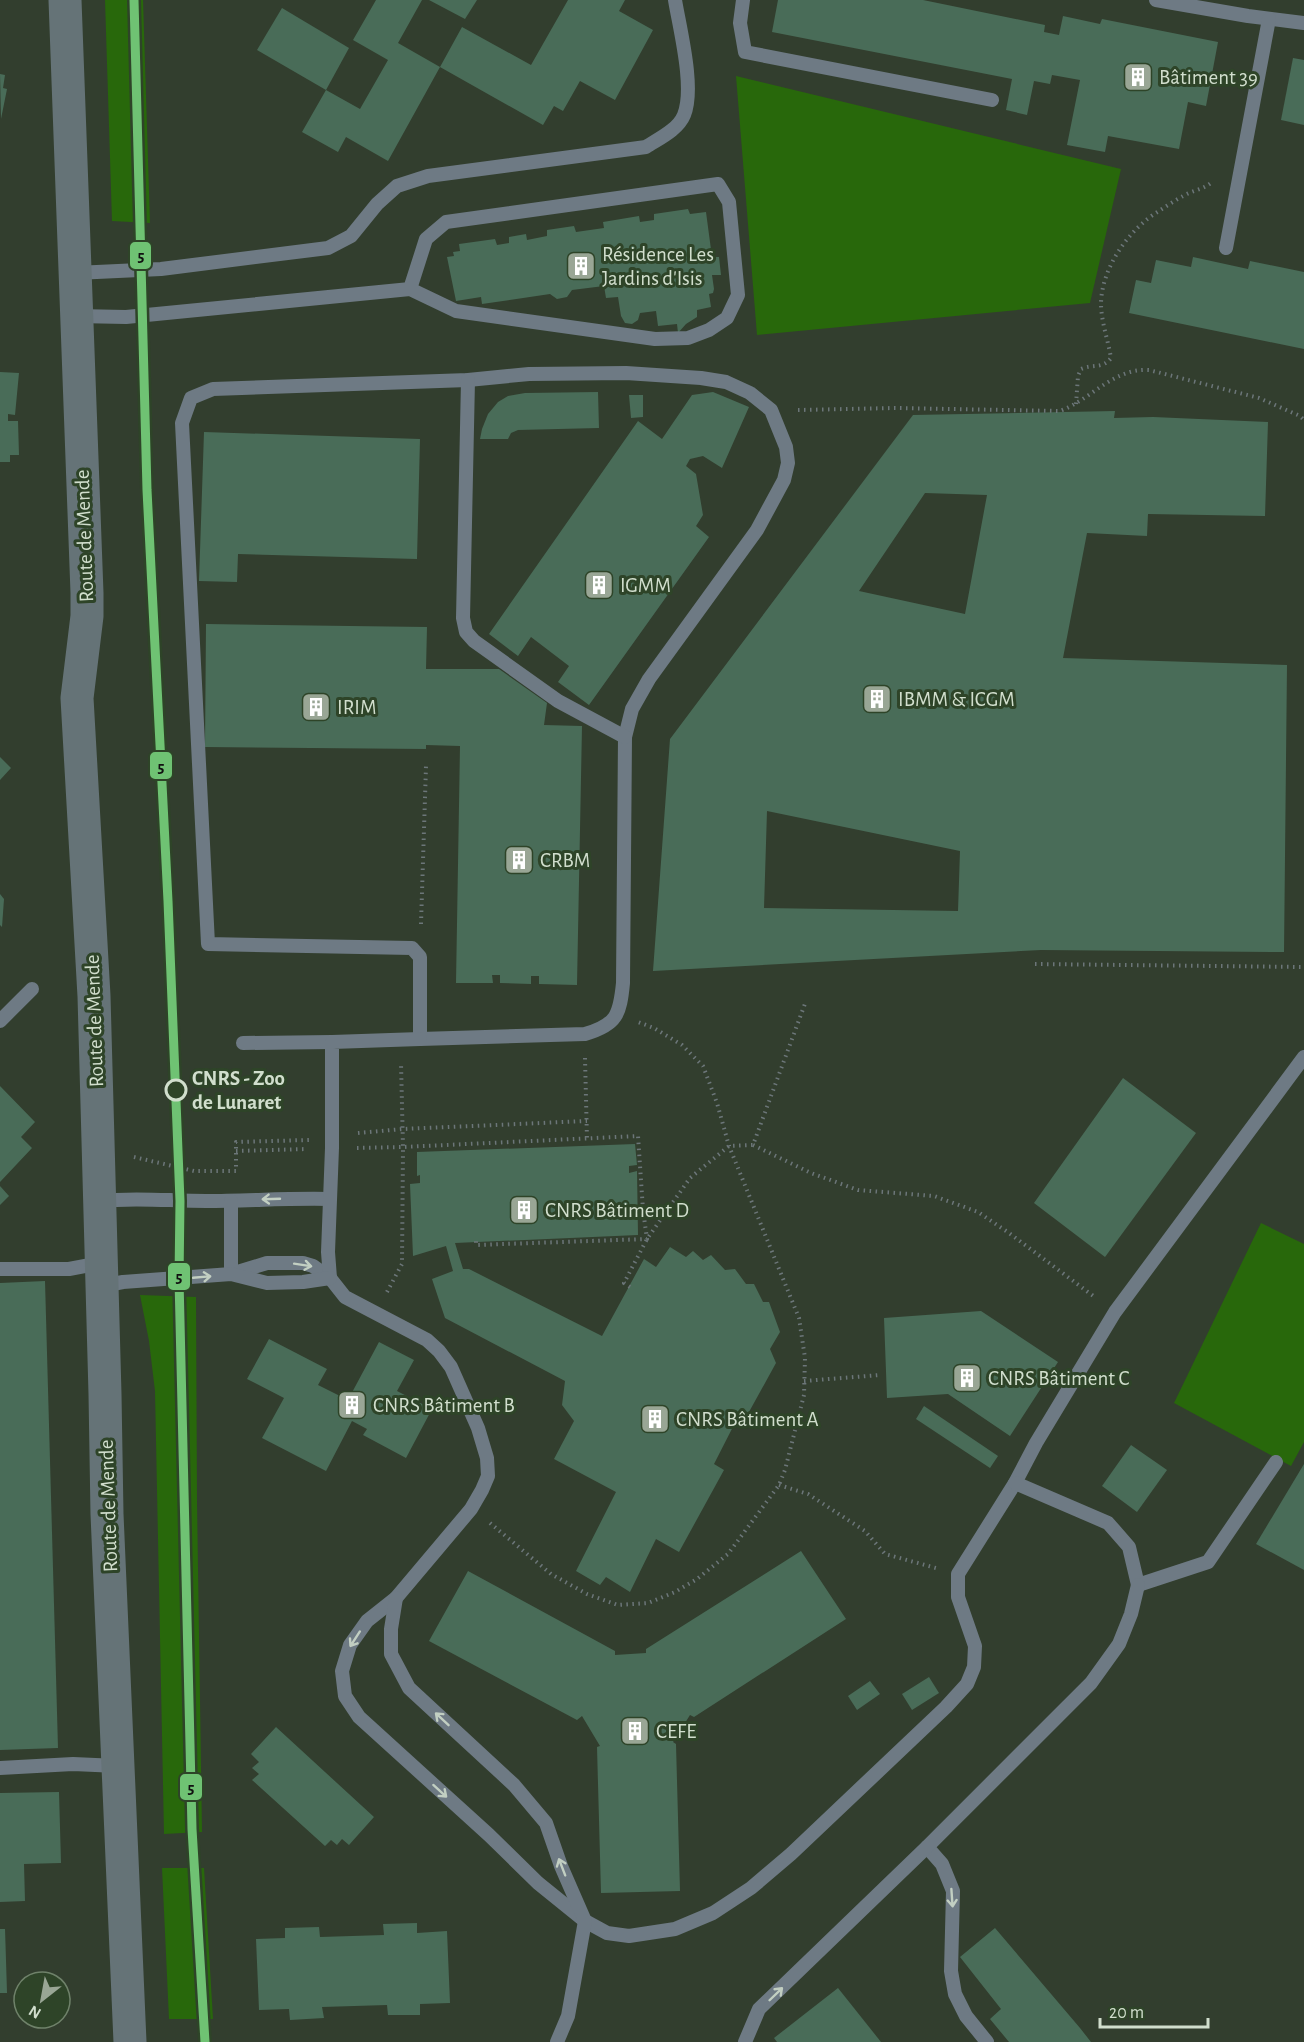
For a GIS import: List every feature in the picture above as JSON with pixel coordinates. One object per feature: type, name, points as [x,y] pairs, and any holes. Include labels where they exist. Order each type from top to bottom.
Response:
[{"type":"main road","name":"Route de Mende","points":[[64,0],[87,592],[87,616],[77,698],[94,996],[106,1514],[130,2042]]},
{"type":"lane","points":[[75,273],[161,269],[328,249],[351,236],[377,204],[398,186],[418,179],[646,147],[669,132],[684,116],[689,92],[675,0]]},
{"type":"lane","points":[[743,0],[740,23],[745,52],[992,100]]},
{"type":"lane","points":[[1156,0],[1304,23]]},
{"type":"lane","points":[[1226,248],[1269,19]]},
{"type":"lane","points":[[76,316],[126,317],[410,289],[456,311],[655,339],[688,338],[709,330],[727,318],[738,295],[729,202],[718,184],[446,222],[426,239],[410,289]]},
{"type":"lane","points":[[243,1043],[332,1042],[585,1034],[609,1024],[618,1015],[623,983],[625,737],[632,709],[649,680],[757,530],[784,480],[788,463],[786,447],[771,410],[750,393],[726,382],[701,378],[616,373],[529,374],[468,380],[213,389],[191,398],[182,423],[208,945],[412,948],[420,957],[420,1039]]},
{"type":"lane","points":[[468,380],[463,618],[466,632],[474,641],[558,701],[625,737]]},
{"type":"lane","points":[[0,1021],[32,989]]},
{"type":"lane","points":[[330,1278],[332,1042]]},
{"type":"lane","points":[[0,1269],[69,1269],[102,1274],[123,1282],[231,1274],[267,1263],[303,1263],[313,1266],[330,1278],[345,1297],[427,1340],[439,1351],[451,1367],[478,1428],[487,1458],[488,1476],[471,1509],[396,1598],[367,1621],[350,1645],[342,1671],[345,1696],[359,1717],[489,1835],[538,1883],[585,1921],[606,1933],[629,1936],[675,1929],[713,1912],[751,1888],[946,1707],[967,1684],[974,1667],[975,1646],[958,1597],[958,1574],[1015,1483],[1036,1443],[1115,1312],[1304,1057]]},
{"type":"lane","points":[[100,1201],[122,1199],[231,1201],[274,1198],[329,1199]]},
{"type":"lane","points":[[231,1201],[231,1274]]},
{"type":"lane","points":[[231,1274],[267,1283],[303,1282],[330,1278]]},
{"type":"lane","points":[[1138,1586],[1208,1562],[1276,1462]]},
{"type":"lane","points":[[745,2042],[759,2009],[927,1847],[1091,1683],[1119,1644],[1131,1614],[1138,1586],[1129,1547],[1108,1523],[1015,1483]]},
{"type":"lane","points":[[396,1598],[391,1629],[391,1653],[409,1688],[514,1785],[546,1823],[561,1866],[585,1921],[568,2016],[557,2042]]},
{"type":"lane","points":[[0,1768],[73,1764],[119,1766]]},
{"type":"lane","points":[[927,1847],[942,1864],[953,1891],[951,1971],[955,1994],[966,2016],[987,2042]]},
{"type":"path","points":[[1076,405],[1078,376],[1081,369],[1107,363],[1111,358],[1101,302],[1106,277],[1117,253],[1137,229],[1156,213],[1214,180]]},
{"type":"path","points":[[771,410],[895,408],[1060,411],[1076,405],[1125,372],[1136,369],[1149,370],[1259,398],[1300,416],[1304,420]]},
{"type":"path","points":[[412,948],[421,923],[426,766]]},
{"type":"path","points":[[1035,964],[1304,967]]},
{"type":"path","points":[[753,1145],[806,1001]]},
{"type":"path","points":[[471,1509],[552,1574],[587,1594],[618,1605],[648,1603],[675,1592],[697,1579],[728,1554],[778,1485],[785,1470],[804,1395],[805,1358],[799,1318],[729,1146],[717,1103],[703,1066],[682,1045],[654,1028],[618,1015]]},
{"type":"path","points":[[585,1034],[587,1139]]},
{"type":"path","points":[[376,1312],[402,1264],[401,1054],[404,1039]]},
{"type":"path","points":[[236,1152],[332,1143],[351,1134],[402,1129],[587,1121]]},
{"type":"path","points":[[129,1156],[194,1171],[236,1171],[236,1142],[332,1143],[403,1147],[638,1136],[647,1239]]},
{"type":"path","points":[[630,1287],[624,1283],[647,1239],[690,1178],[729,1146],[753,1145],[812,1173],[858,1190],[934,1196],[978,1212],[1115,1312]]},
{"type":"path","points":[[476,1241],[476,1245],[647,1239]]},
{"type":"path","points":[[804,1381],[880,1375]]},
{"type":"path","points":[[778,1485],[808,1494],[865,1531],[885,1554],[958,1574]]},
{"type":"green space","points":[[105,0],[143,0],[150,223],[112,221]]},
{"type":"green space","points":[[736,76],[1121,169],[1090,303],[757,335]]},
{"type":"green space","points":[[1261,1223],[1304,1244],[1304,1442],[1291,1466],[1174,1403]]},
{"type":"green space","points":[[140,1295],[196,1297],[202,1832],[164,1834],[155,1391]]},
{"type":"green space","points":[[162,1868],[204,1868],[213,2019],[169,2019]]},
{"type":"building","points":[[376,0],[422,0],[398,43],[440,67],[388,161],[346,137],[338,152],[302,132],[326,90],[360,109],[388,60],[353,40]]},
{"type":"building","points":[[429,0],[477,0],[465,19]]},
{"type":"building","points":[[568,0],[625,0],[619,11],[653,30],[615,100],[580,81],[563,111],[554,106],[543,125],[440,67],[462,27],[531,65]]},
{"type":"building","name":"Bâtiment 39","points":[[778,0],[923,0],[1045,25],[1044,32],[1059,35],[1063,16],[1100,24],[1102,19],[1218,42],[1206,106],[1188,102],[1179,149],[1108,136],[1105,152],[1067,145],[1080,80],[1052,75],[1050,84],[1034,81],[1027,115],[1006,110],[1012,79],[772,32]]},
{"type":"building","points":[[282,8],[349,48],[326,90],[257,50]]},
{"type":"building","points":[[1293,58],[1304,60],[1304,125],[1281,120]]},
{"type":"building","points":[[0,74],[5,75],[3,88],[7,89],[1,119]]},
{"type":"building","name":"Résidence Les Jardins d'Isis","points":[[688,209],[690,214],[706,212],[712,257],[719,257],[721,275],[712,275],[714,289],[713,293],[709,294],[711,307],[697,310],[697,317],[678,333],[677,324],[658,326],[656,311],[640,313],[638,320],[632,324],[625,323],[621,316],[618,297],[606,298],[604,286],[572,290],[567,297],[557,299],[550,294],[482,304],[481,297],[456,301],[447,257],[454,256],[453,252],[460,251],[459,244],[495,239],[497,245],[509,243],[509,237],[526,234],[527,240],[547,236],[547,230],[574,226],[576,232],[604,228],[603,222],[639,216],[640,222],[654,220],[654,214]]},
{"type":"building","points":[[1193,257],[1248,269],[1250,261],[1304,272],[1304,349],[1129,313],[1136,280],[1151,283],[1156,260],[1191,267]]},
{"type":"building","points":[[0,372],[19,373],[15,415],[8,414],[8,421],[18,421],[19,455],[10,455],[10,462],[0,462]]},
{"type":"building","points":[[598,392],[599,428],[518,430],[511,433],[508,439],[480,439],[488,414],[498,402],[508,396],[525,393]]},
{"type":"building","name":"IGMM","points":[[713,392],[749,407],[722,468],[703,456],[690,459],[686,466],[696,474],[703,515],[696,526],[709,537],[589,705],[558,682],[569,666],[531,637],[518,656],[489,634],[638,421],[662,439],[692,395]]},
{"type":"building","points":[[629,395],[643,395],[643,417],[631,418]]},
{"type":"building","name":"IBMM & ICGM","points":[[1115,411],[1114,418],[1153,417],[1268,422],[1265,516],[1148,514],[1147,536],[1087,533],[1063,658],[1287,665],[1284,952],[1041,950],[653,971],[670,739],[913,415]],"holes":[[[925,493],[987,495],[965,614],[859,591]],[[767,811],[960,851],[958,911],[764,908]]]},
{"type":"building","points":[[204,432],[420,439],[417,559],[238,554],[237,582],[199,581]]},
{"type":"building","points":[[206,624],[427,627],[426,669],[499,669],[547,703],[544,725],[582,726],[577,985],[539,984],[539,976],[531,976],[531,984],[500,983],[500,975],[492,975],[493,983],[456,983],[460,746],[426,745],[426,749],[205,747]]},
{"type":"building","points":[[0,757],[11,768],[0,780]]},
{"type":"building","points":[[0,894],[4,899],[2,927],[0,925]]},
{"type":"building","points":[[1123,1078],[1196,1133],[1105,1257],[1034,1203]]},
{"type":"building","points":[[0,1086],[35,1122],[21,1137],[32,1148],[0,1182]]},
{"type":"building","name":"CNRS Bâtiment A","points":[[635,1144],[637,1165],[629,1166],[629,1173],[637,1171],[638,1235],[455,1243],[463,1269],[469,1269],[602,1336],[644,1259],[656,1267],[670,1247],[686,1257],[693,1251],[703,1260],[711,1255],[725,1270],[735,1269],[746,1284],[754,1284],[763,1302],[769,1302],[780,1332],[770,1349],[776,1363],[744,1421],[738,1417],[714,1464],[724,1470],[679,1552],[656,1539],[630,1592],[606,1577],[600,1585],[576,1571],[616,1492],[554,1459],[574,1421],[562,1405],[565,1381],[445,1318],[432,1279],[453,1271],[446,1246],[413,1256],[410,1184],[420,1183],[420,1175],[417,1176],[417,1152]]},
{"type":"building","points":[[0,1186],[9,1196],[0,1205]]},
{"type":"building","points":[[45,1281],[58,1748],[0,1750],[0,1283]]},
{"type":"building","name":"CNRS Bâtiment C","points":[[981,1311],[1058,1362],[1010,1436],[948,1394],[887,1398],[884,1318]]},
{"type":"building","name":"CNRS Bâtiment B","points":[[269,1339],[327,1369],[318,1385],[348,1400],[379,1342],[414,1360],[397,1391],[432,1409],[406,1458],[363,1435],[367,1429],[352,1421],[326,1471],[262,1438],[284,1398],[247,1379]]},
{"type":"building","points":[[924,1406],[998,1456],[990,1468],[916,1419]]},
{"type":"building","points":[[1131,1445],[1167,1470],[1137,1512],[1102,1486]]},
{"type":"building","points":[[1304,1464],[1304,1570],[1256,1544]]},
{"type":"building","name":"CEFE","points":[[801,1551],[846,1619],[694,1717],[690,1715],[673,1742],[676,1744],[680,1891],[601,1893],[597,1747],[600,1746],[582,1716],[577,1720],[429,1641],[468,1571],[615,1651],[615,1655],[646,1653],[646,1649]]},
{"type":"building","points":[[929,1677],[939,1693],[912,1710],[902,1694]]},
{"type":"building","points":[[870,1681],[880,1694],[857,1710],[848,1696]]},
{"type":"building","points":[[276,1727],[374,1817],[349,1845],[342,1839],[337,1845],[331,1840],[325,1846],[252,1780],[259,1774],[252,1768],[259,1762],[251,1754]]},
{"type":"building","points":[[59,1792],[61,1863],[24,1864],[25,1901],[0,1902],[0,1793]]},
{"type":"building","points":[[417,1923],[417,1933],[447,1931],[450,2003],[420,2004],[420,2015],[388,2015],[387,2005],[322,2007],[324,2018],[290,2020],[289,2009],[259,2010],[256,1939],[285,1938],[285,1928],[319,1927],[320,1937],[384,1935],[383,1924]]},
{"type":"building","points":[[995,1928],[1091,2042],[1009,2042],[990,2019],[1001,2009],[960,1957]]},
{"type":"building","points":[[0,1929],[5,1929],[7,1993],[0,1993]]},
{"type":"building","points":[[838,1988],[881,2042],[777,2042],[774,2038]]},
{"type":"transit line","name":"5","points":[[134,0],[147,490],[168,901],[180,1201],[179,1279],[192,1829],[205,2042]]},
{"type":"place","name":"Bâtiment 39","points":[[1138,77]]},
{"type":"place","name":"Résidence Les Jardins d'Isis","points":[[581,266]]},
{"type":"place","name":"IGMM","points":[[599,585]]},
{"type":"place","name":"IBMM & ICGM","points":[[877,699]]},
{"type":"place","name":"IRIM","points":[[316,707]]},
{"type":"place","name":"CRBM","points":[[519,860]]},
{"type":"place","name":"CNRS - Zoo de Lunaret","points":[[176,1090]]},
{"type":"place","name":"CNRS Bâtiment D","points":[[524,1210]]},
{"type":"place","name":"CNRS Bâtiment C","points":[[967,1378]]},
{"type":"place","name":"CNRS Bâtiment B","points":[[352,1405]]},
{"type":"place","name":"CNRS Bâtiment A","points":[[655,1419]]},
{"type":"place","name":"CEFE","points":[[635,1731]]}]
